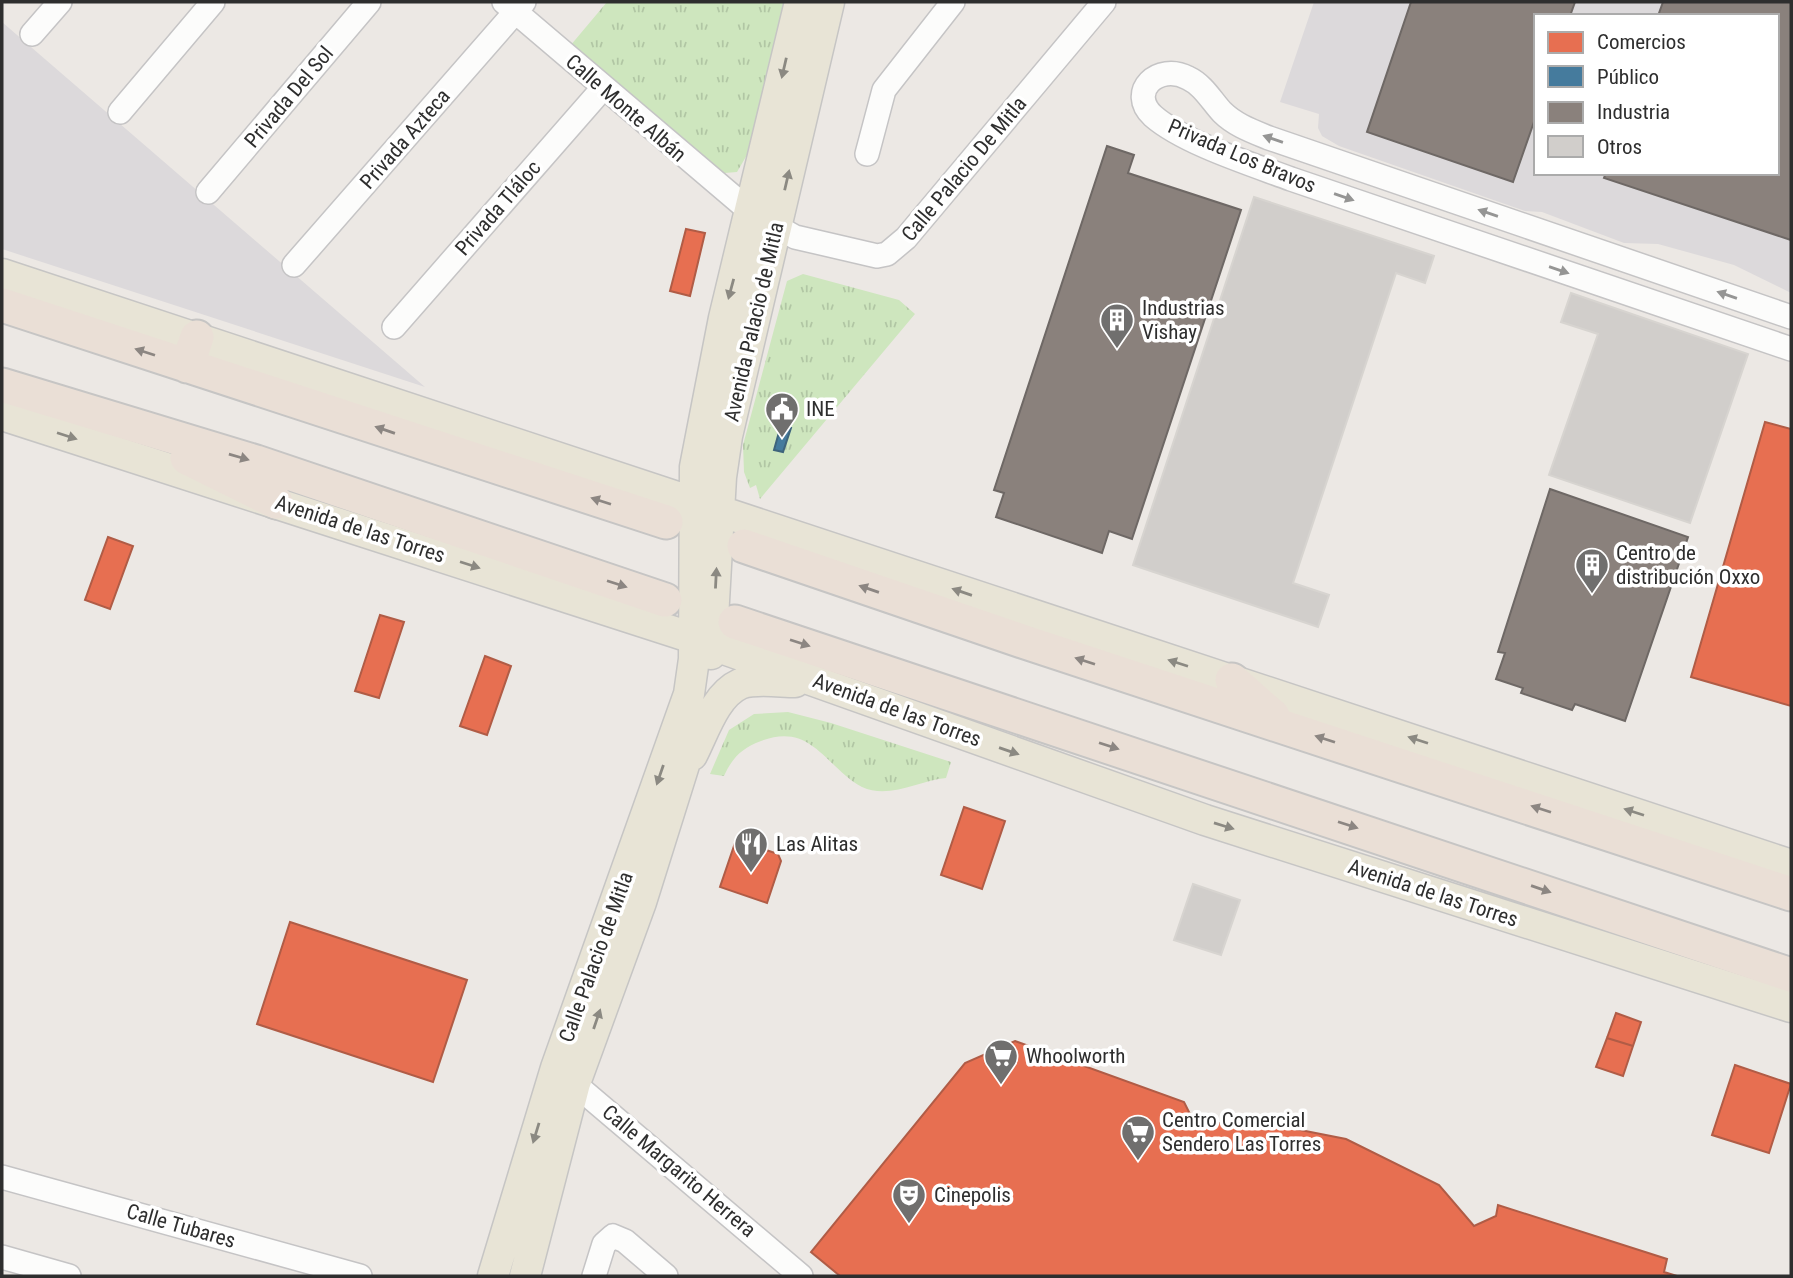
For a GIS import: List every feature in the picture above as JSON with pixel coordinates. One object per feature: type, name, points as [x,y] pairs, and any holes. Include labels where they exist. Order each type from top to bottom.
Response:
[{"type":"highway","points":[[2,305],[192,351],[666,523]]},
{"type":"highway","name":"Avenida de las Torres","points":[[2,385],[256,462],[665,600]]},
{"type":"highway","points":[[103,417],[276,502]]},
{"type":"highway","points":[[744,546],[1791,894]]},
{"type":"highway","name":"Avenida de las Torres","points":[[735,622],[1791,975]]},
{"type":"highway","points":[[1232,680],[1285,726]]},
{"type":"highway","points":[[1608,831],[1690,847],[1791,876]]},
{"type":"highway","points":[[1609,912],[1791,992]]},
{"type":"main road","name":"Avenida Palacio de Mitla","points":[[703,642],[707,507],[727,436],[800,2]]},
{"type":"main road","name":"Avenida Palacio de Mitla","points":[[763,220],[829,2]]},
{"type":"main road","points":[[2,274],[192,351],[707,507],[1791,865]]},
{"type":"main road","name":"Avenida de las Torres","points":[[2,415],[703,642],[1205,820],[1791,1007]]},
{"type":"main road","name":"Calle Palacio de Mitla","points":[[493,1276],[566,1076],[683,774],[706,688],[703,642]]},
{"type":"main road","name":"Calle Palacio de Mitla","points":[[525,1276],[566,1076],[688,694],[694,659],[703,642]]},
{"type":"main road","points":[[683,774],[718,704],[742,682],[818,681]]},
{"type":"street","points":[[32,34],[60,2]]},
{"type":"street","points":[[120,112],[213,2]]},
{"type":"street","name":"Privada Del Sol","points":[[208,192],[369,2]]},
{"type":"street","points":[[867,154],[884,90],[953,2]]},
{"type":"street","name":"Calle Palacio De Mitla","points":[[763,220],[795,237],[866,254],[887,254],[895,249],[1104,2]]},
{"type":"street","name":"Calle Monte Albán","points":[[514,5],[603,88],[763,220]]},
{"type":"street","name":"Privada Azteca","points":[[294,265],[514,5]]},
{"type":"street","name":"Privada Los Bravos","points":[[1791,317],[1269,138],[1232,120],[1202,88],[1188,78],[1174,73],[1159,74],[1151,78],[1146,87],[1144,97],[1151,114],[1163,123],[1220,151],[1291,179],[1791,349]]},
{"type":"street","name":"Privada Tláloc","points":[[394,327],[603,88]]},
{"type":"street","name":"Calle Margarito Herrera","points":[[566,1076],[800,1276]]},
{"type":"street","name":"Calle Tubares","points":[[2,1177],[360,1276]]},
{"type":"street","points":[[594,1276],[604,1244],[612,1236],[625,1241],[666,1276]]},
{"type":"street","points":[[11,1265],[69,1276]]},
{"type":"shaded area","points":[[1314,2],[1791,2],[1791,293],[1734,265],[1658,244],[1624,243],[1542,212],[1525,211],[1339,146],[1322,136],[1318,128],[1319,114],[1280,102]]},
{"type":"shaded area","points":[[2,22],[425,387],[2,249]]},
{"type":"green space","points":[[607,2],[787,2],[751,148],[737,172],[712,174],[570,46]]},
{"type":"green space","points":[[803,274],[899,300],[915,314],[760,499],[756,485],[750,488],[744,472],[743,445],[787,281]]},
{"type":"green space","points":[[788,712],[951,762],[946,778],[894,790],[872,790],[849,779],[806,742],[779,736],[743,750],[730,764],[724,776],[710,774],[729,730],[754,714]]},
{"type":"building: Comercios","points":[[686,229],[705,233],[690,296],[670,291]]},
{"type":"building: Comercios","points":[[1765,422],[1791,429],[1791,706],[1691,677]]},
{"type":"building: Comercios","points":[[108,537],[133,546],[110,609],[85,600]]},
{"type":"building: Comercios","points":[[380,615],[404,622],[379,698],[355,691]]},
{"type":"building: Comercios","points":[[485,656],[511,666],[487,735],[460,726]]},
{"type":"building: Comercios","points":[[964,807],[1005,821],[982,889],[941,875]]},
{"type":"building: Comercios","name":"Las Alitas","points":[[736,840],[778,854],[781,861],[767,903],[720,887]]},
{"type":"building: Comercios","points":[[290,922],[467,980],[433,1082],[257,1024]]},
{"type":"building: Comercios","points":[[1616,1013],[1641,1022],[1633,1046],[1607,1038]]},
{"type":"building: Comercios","points":[[1607,1038],[1633,1046],[1623,1076],[1596,1067]]},
{"type":"building: Comercios","name":"Centro Comercial Sendero Las Torres","points":[[1015,1041],[1184,1102],[1194,1122],[1275,1125],[1346,1139],[1439,1185],[1474,1226],[1496,1216],[1498,1205],[1667,1259],[1664,1272],[1677,1276],[840,1276],[811,1252],[965,1063]]},
{"type":"building: Comercios","points":[[1735,1065],[1791,1084],[1769,1153],[1712,1135]]},
{"type":"building: Público","name":"INE","points":[[781,425],[791,428],[783,452],[774,450]]},
{"type":"building: Industria","points":[[1411,2],[1575,2],[1571,14],[1534,14],[1534,122],[1513,182],[1367,132]]},
{"type":"building: Industria","points":[[1663,2],[1791,2],[1791,240],[1604,178],[1605,175],[1779,175],[1779,14],[1659,14]]},
{"type":"building: Industria","name":"Industrias Vishay","points":[[1107,146],[1134,155],[1128,173],[1241,210],[1132,539],[1109,531],[1102,553],[996,517],[1004,493],[994,490]]},
{"type":"building: Industria","name":"Centro de distribución Oxxo","points":[[1550,489],[1688,537],[1625,721],[1575,704],[1572,710],[1521,693],[1523,688],[1496,679],[1505,653],[1498,652]]},
{"type":"building: Otros","points":[[1254,197],[1434,256],[1425,283],[1396,273],[1293,583],[1329,595],[1318,627],[1133,565]]},
{"type":"building: Otros","points":[[1571,293],[1748,354],[1690,523],[1549,475],[1598,334],[1561,322]]},
{"type":"building: Otros","points":[[1193,884],[1240,900],[1221,955],[1174,940]]},
{"type":"place","name":"Industrias Vishay","points":[[1117,350]]},
{"type":"place","name":"INE","points":[[782,439]]},
{"type":"place","name":"Centro de distribución Oxxo","points":[[1592,595]]},
{"type":"place","name":"Las Alitas","points":[[751,874]]},
{"type":"place","name":"Whoolworth","points":[[1001,1086]]},
{"type":"place","name":"Centro Comercial Sendero Las Torres","points":[[1138,1162]]},
{"type":"place","name":"Cinepolis","points":[[909,1225]]}]
